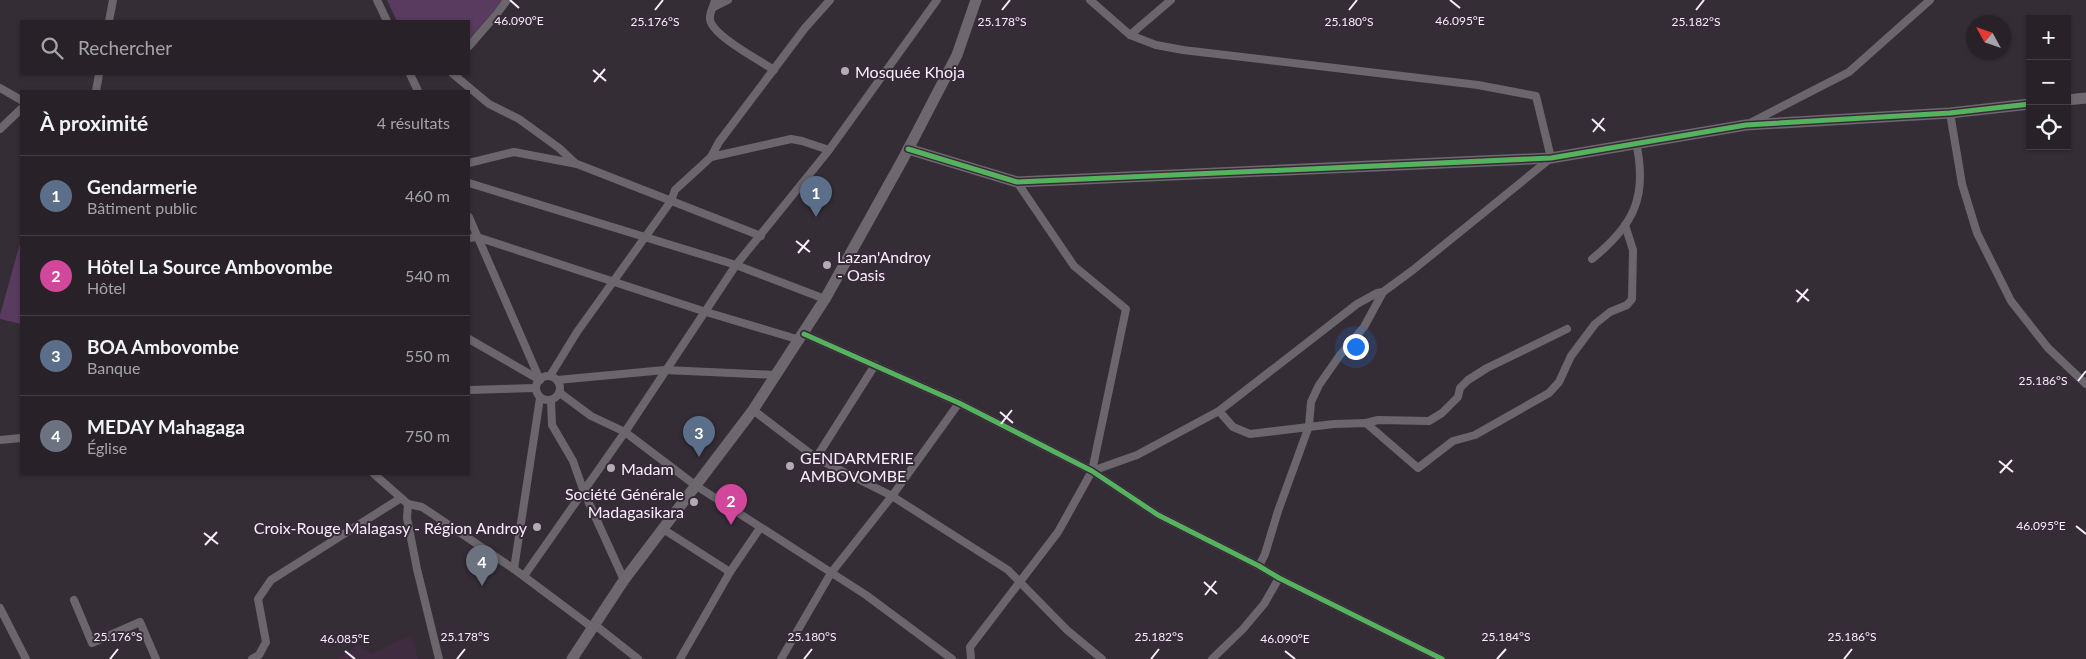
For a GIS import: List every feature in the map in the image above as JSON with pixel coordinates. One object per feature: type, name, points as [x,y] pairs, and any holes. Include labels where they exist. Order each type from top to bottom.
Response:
[{"type":"street","points":[[109,20],[113,0]]},
{"type":"street","points":[[378,0],[387,20]]},
{"type":"street","points":[[470,45],[496,15],[506,0]]},
{"type":"street","points":[[728,0],[714,3],[710,19],[713,27],[774,70]]},
{"type":"street","points":[[554,378],[577,332],[671,201],[675,190],[711,157],[720,142],[805,28],[830,0]]},
{"type":"street","points":[[524,576],[625,432],[736,265],[829,150],[937,0]]},
{"type":"street","points":[[572,659],[624,580],[753,410],[802,337],[908,149],[957,55],[976,0]]},
{"type":"street","points":[[1090,0],[1130,35],[1156,45],[1184,50],[1458,82],[1536,96],[1551,158]]},
{"type":"street","points":[[1130,35],[1171,0]]},
{"type":"street","points":[[1746,125],[1849,72],[1930,0]]},
{"type":"street","points":[[96,90],[99,75]]},
{"type":"street","points":[[410,75],[418,90]]},
{"type":"street","points":[[454,75],[489,104],[519,119],[559,148],[576,164]]},
{"type":"street","points":[[0,88],[20,99]]},
{"type":"street","points":[[2071,100],[2086,98]]},
{"type":"street","points":[[908,149],[1017,182],[1551,158],[1636,142],[1746,125],[1950,113],[2026,104]]},
{"type":"street","points":[[0,129],[20,110]]},
{"type":"street","points":[[1950,113],[1962,184],[1977,233],[2011,301],[2048,348],[2086,384]]},
{"type":"street","points":[[711,157],[791,139],[802,140],[829,150]]},
{"type":"street","points":[[1592,259],[1612,243],[1636,208],[1640,184],[1640,158],[1636,142]]},
{"type":"street","points":[[470,163],[514,152],[576,164],[761,236]]},
{"type":"street","points":[[1259,566],[1265,554],[1278,511],[1309,426],[1311,402],[1319,385],[1364,327],[1383,292],[1413,270],[1551,158]]},
{"type":"street","points":[[971,659],[970,647],[1058,532],[1092,471],[1126,309],[1074,266],[1017,182]]},
{"type":"street","points":[[470,183],[736,265],[825,299]]},
{"type":"street","points":[[470,222],[473,237],[540,380]]},
{"type":"street","points":[[1366,423],[1418,468],[1453,441],[1476,435],[1514,415],[1549,393],[1559,382],[1571,356],[1595,324],[1610,312],[1627,305],[1632,299],[1633,250],[1625,224]]},
{"type":"street","points":[[473,237],[706,312],[802,337],[875,366],[959,403],[1092,471],[1158,515],[1442,659]]},
{"type":"street","points":[[1092,471],[1137,455],[1219,411],[1356,304],[1377,293],[1383,292]]},
{"type":"street","points":[[1219,411],[1233,427],[1250,434],[1309,426],[1366,423],[1378,420],[1428,421],[1442,413],[1458,397],[1460,388],[1468,380],[1487,368],[1566,328]]},
{"type":"street","points":[[470,340],[540,380],[665,370],[776,375]]},
{"type":"street","points":[[816,458],[875,366]]},
{"type":"street","points":[[540,398],[551,400],[560,393],[561,388],[554,378]]},
{"type":"street","points":[[514,569],[540,398],[536,388],[540,380]]},
{"type":"street","points":[[470,390],[536,388]]},
{"type":"street","points":[[560,393],[591,416],[625,432],[695,485],[866,595],[952,659]]},
{"type":"street","points":[[551,400],[552,425],[574,461],[584,492],[624,580]]},
{"type":"street","points":[[781,659],[830,573],[892,496],[959,403]]},
{"type":"street","points":[[753,410],[816,458],[892,496],[1008,570],[1067,630],[1102,659]]},
{"type":"street","points":[[0,440],[20,438]]},
{"type":"street","points":[[375,475],[408,504],[422,507],[524,576],[638,659]]},
{"type":"street","points":[[252,659],[259,655],[266,642],[258,599],[270,580],[401,498]]},
{"type":"street","points":[[408,504],[407,518],[417,569],[439,659]]},
{"type":"street","points":[[680,659],[730,572],[760,528]]},
{"type":"street","points":[[663,529],[730,572]]},
{"type":"street","points":[[1212,659],[1243,629],[1264,604],[1279,578]]},
{"type":"street","points":[[74,600],[92,643],[140,622],[156,659]]},
{"type":"street","points":[[0,608],[26,659]]},
{"type":"shaded area","points":[[387,0],[502,0],[470,38],[470,20],[397,20]]},
{"type":"shaded area","points":[[20,244],[20,324],[0,319]]},
{"type":"shaded area","points":[[411,635],[418,659],[336,659],[359,645],[371,654]]},
{"type":"cycle path","points":[[908,149],[1017,182],[1551,158],[1746,125],[1950,113],[2026,104]]},
{"type":"cycle path","points":[[804,334],[959,403],[1092,471],[1158,515],[1442,659]]},
{"type":"place","name":"Mosquée Khoja","points":[[845,71]]},
{"type":"place","name":"Gendarmerie","points":[[816,217]]},
{"type":"place","name":"Lazan'Androy - Oasis","points":[[827,265]]},
{"type":"place","name":"BOA Ambovombe","points":[[699,457]]},
{"type":"place","name":"GENDARMERIE AMBOVOMBE","points":[[790,466]]},
{"type":"place","name":"Madam","points":[[611,468]]},
{"type":"place","name":"Société Générale Madagasikara","points":[[694,502]]},
{"type":"place","name":"Hôtel La Source Ambovombe","points":[[731,525]]},
{"type":"place","name":"Croix-Rouge Malagasy - Région Androy","points":[[537,527]]},
{"type":"place","name":"MEDAY Mahagaga","points":[[482,586]]}]
